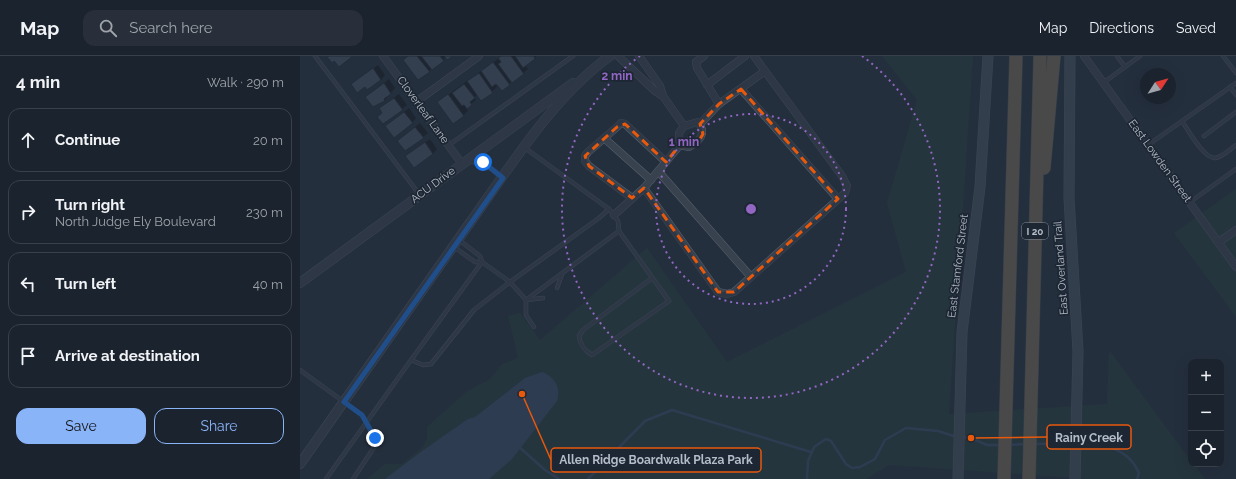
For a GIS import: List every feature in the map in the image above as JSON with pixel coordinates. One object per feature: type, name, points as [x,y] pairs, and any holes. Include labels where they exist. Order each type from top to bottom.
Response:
[{"type":"highway","name":"I 20","points":[[1004,479],[1016,56]]},
{"type":"highway","name":"I 20","points":[[1029,479],[1040,56]]},
{"type":"highway","points":[[1036,195],[1043,182],[1054,56]]},
{"type":"main road","name":"East Stamford Street","points":[[958,478],[962,332],[980,187],[988,56]]},
{"type":"main road","name":"East Overland Trail","points":[[1070,56],[1069,198],[1077,315],[1075,479]]},
{"type":"street","name":"Cloverleaf Lane","points":[[384,56],[462,164]]},
{"type":"street","points":[[416,102],[479,56]]},
{"type":"street","points":[[618,56],[655,91],[663,96]]},
{"type":"street","points":[[639,56],[660,86],[663,96],[684,126]]},
{"type":"street","points":[[704,56],[696,62],[697,68],[719,104]]},
{"type":"street","points":[[707,85],[745,56]]},
{"type":"street","points":[[644,188],[718,292],[727,294],[734,292],[844,193],[847,186],[842,176],[754,56]]},
{"type":"street","name":"East Lowden Street","points":[[1084,56],[1236,266]]},
{"type":"street","name":"ACU Drive","points":[[300,283],[608,58]]},
{"type":"street","points":[[300,464],[456,243],[546,119],[573,89],[608,58]]},
{"type":"street","points":[[700,124],[719,104],[765,71]]},
{"type":"street","points":[[741,89],[838,198]]},
{"type":"street","points":[[611,212],[632,198],[651,180],[680,145],[679,133],[684,126],[698,122],[700,124]]},
{"type":"street","points":[[632,198],[589,166],[585,161],[584,156],[621,123],[625,124],[666,162]]},
{"type":"street","points":[[680,145],[689,147],[700,139],[703,134],[700,124]]},
{"type":"street","points":[[604,138],[651,180]]},
{"type":"street","points":[[658,171],[750,277]]},
{"type":"street","points":[[1218,242],[1236,230]]},
{"type":"lane","points":[[314,56],[420,195]]},
{"type":"lane","points":[[448,146],[573,56]]},
{"type":"lane","points":[[1118,56],[1125,67]]},
{"type":"lane","points":[[1103,83],[1140,56]]},
{"type":"lane","points":[[1223,56],[1236,73]]},
{"type":"lane","points":[[1148,145],[1236,83]]},
{"type":"lane","points":[[1230,87],[1236,95]]},
{"type":"lane","points":[[1204,136],[1236,112]]},
{"type":"lane","points":[[1182,121],[1205,154],[1212,158],[1221,156],[1236,145]]},
{"type":"lane","points":[[525,148],[611,212],[618,221],[619,231],[669,301],[592,355],[587,352],[580,343],[579,336],[583,330],[652,278]]},
{"type":"lane","points":[[462,164],[475,161],[483,162],[503,178]]},
{"type":"lane","points":[[1190,202],[1236,169]]},
{"type":"lane","points":[[411,360],[427,366],[434,362],[474,310],[510,282],[593,223],[611,212]]},
{"type":"lane","points":[[526,300],[619,231]]},
{"type":"lane","points":[[456,243],[480,256],[482,262]]},
{"type":"lane","points":[[456,243],[475,262],[482,262],[510,282],[526,300],[526,315],[534,327]]},
{"type":"lane","points":[[326,479],[465,283],[482,262]]},
{"type":"lane","points":[[557,288],[562,273]]},
{"type":"lane","points":[[526,300],[543,298]]},
{"type":"lane","points":[[300,370],[362,415],[367,421],[375,438],[376,446],[353,479]]},
{"type":"highlighted area","points":[[741,89],[838,199],[734,292],[718,292],[644,188],[632,198],[589,166],[585,156],[617,127],[625,124],[666,162],[680,145],[689,147],[700,139],[703,134],[700,124],[719,104]]},
{"type":"green space","points":[[882,56],[973,56],[949,414],[1107,404],[1109,350],[1188,457],[1188,467],[1196,467],[1205,479],[1090,479],[889,465],[866,479],[367,479],[385,464],[402,464],[423,447],[427,438],[427,427],[466,392],[490,379],[502,364],[518,358],[508,316],[520,313],[540,340],[647,248],[727,362],[906,272],[887,203],[917,100]]},
{"type":"green space","points":[[1236,189],[1236,317],[1174,233]]},
{"type":"water","points":[[542,372],[547,374],[556,383],[558,391],[557,401],[512,459],[489,479],[385,479],[468,419],[475,417],[525,378]]},
{"type":"building","points":[[353,56],[339,67],[334,61],[332,63],[327,57]]},
{"type":"building","points":[[408,56],[417,56],[430,72],[418,80],[403,60]]},
{"type":"building","points":[[421,56],[440,56],[444,61],[432,70]]},
{"type":"building","points":[[444,56],[453,56],[447,60]]},
{"type":"building","points":[[501,56],[511,56],[524,74],[512,83],[498,64],[501,62],[498,58]]},
{"type":"building","points":[[515,56],[534,56],[535,59],[523,68]]},
{"type":"building","points":[[493,62],[510,85],[502,91],[496,84],[492,87],[481,71]]},
{"type":"building","points":[[373,68],[381,80],[367,90],[365,87],[357,93],[351,84]]},
{"type":"building","points":[[479,73],[493,93],[481,101],[467,81]]},
{"type":"building","points":[[384,83],[391,94],[384,99],[385,101],[373,107],[365,97]]},
{"type":"building","points":[[464,84],[475,98],[470,102],[472,105],[467,109],[464,105],[462,106],[452,93]]},
{"type":"building","points":[[448,94],[464,116],[453,124],[437,102]]},
{"type":"building","points":[[394,98],[403,110],[383,124],[377,117],[382,113],[379,108]]},
{"type":"building","points":[[404,112],[413,123],[394,138],[385,126]]},
{"type":"building","points":[[415,127],[424,138],[405,151],[397,141]]},
{"type":"building","points":[[425,142],[433,154],[414,168],[405,156]]},
{"type":"waterway","points":[[588,479],[645,421],[672,410],[811,452]]},
{"type":"waterway","points":[[807,479],[808,461],[814,447],[826,439],[831,441],[846,464],[852,468],[860,467],[875,459],[885,440],[906,428],[938,431],[957,437]]},
{"type":"waterway","points":[[962,437],[971,438],[987,445],[1002,445]]},
{"type":"waterway","points":[[1035,444],[1074,443]]},
{"type":"waterway","points":[[1079,443],[1097,444],[1122,453],[1129,458],[1139,473],[1137,479]]},
{"type":"waterway","points":[[1009,445],[1026,444]]},
{"type":"waterway","points":[[518,446],[545,470],[559,479]]},
{"type":"place","name":"Allen Ridge Boardwalk Plaza Park","points":[[522,394]]},
{"type":"place","name":"Rainy Creek","points":[[971,438]]},
{"type":"route","points":[[375,438],[367,421],[362,415],[344,402],[503,178],[483,162]]}]
